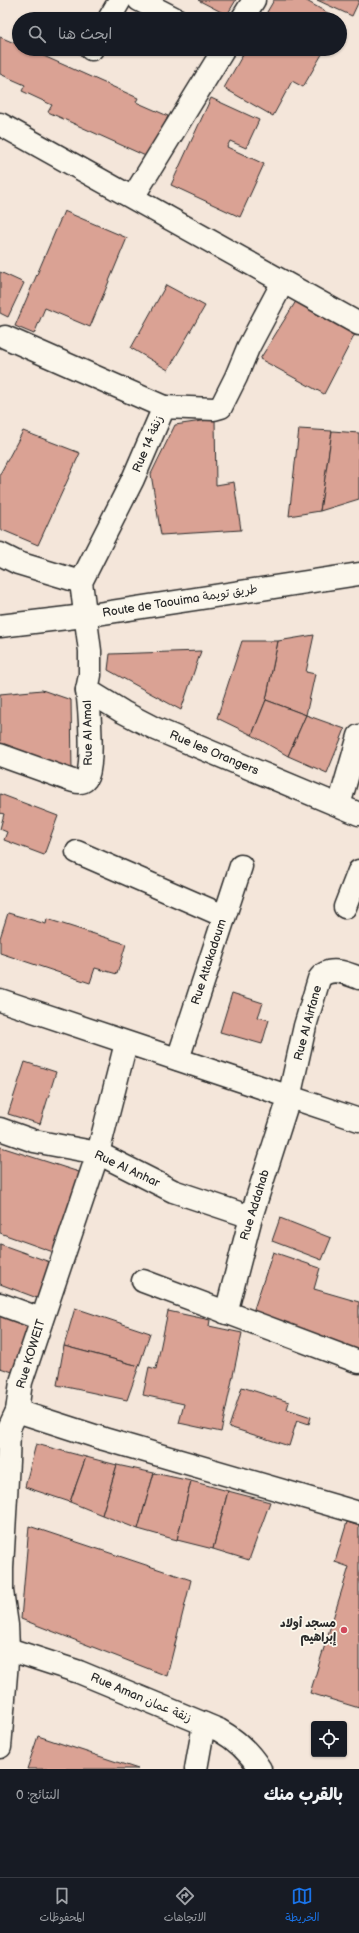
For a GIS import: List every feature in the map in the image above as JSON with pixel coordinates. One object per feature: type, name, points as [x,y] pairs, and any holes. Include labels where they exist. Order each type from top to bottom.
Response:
[{"type":"street","points":[[113,12],[120,0]]},
{"type":"street","points":[[139,0],[162,12]]},
{"type":"street","points":[[246,12],[254,0]]},
{"type":"street","points":[[133,197],[220,56]]},
{"type":"street","points":[[2,131],[133,197],[359,324]]},
{"type":"street","name":"Rue 14 زنقة","points":[[81,582],[133,479],[164,407],[214,409],[221,407],[248,348],[283,282]]},
{"type":"street","points":[[5,337],[164,407]]},
{"type":"street","points":[[0,554],[18,563],[81,582],[84,616],[90,651],[88,682]]},
{"type":"street","name":"Route de Taouima طريق تويمة","points":[[0,626],[84,616],[359,574]]},
{"type":"street","name":"Rue Al Amal","points":[[0,755],[77,782],[87,779],[91,739],[88,682]]},
{"type":"street","name":"Rue les Orangers","points":[[88,682],[123,712],[156,729],[359,814]]},
{"type":"street","points":[[339,805],[359,736]]},
{"type":"street","points":[[77,852],[224,916]]},
{"type":"street","name":"Rue Attakadoum","points":[[178,1059],[241,866]]},
{"type":"street","points":[[345,907],[359,871]]},
{"type":"street","name":"Rue Al Airfane","points":[[289,1098],[305,1026],[319,979],[322,974],[329,971],[353,975]]},
{"type":"street","points":[[0,1000],[178,1059],[289,1098],[359,1120]]},
{"type":"street","name":"Rue KOWEIT","points":[[0,1747],[8,1649],[7,1625],[1,1592],[4,1460],[8,1428],[17,1411],[21,1382],[98,1153],[126,1043]]},
{"type":"street","name":"Rue Addahab","points":[[226,1313],[251,1217],[289,1098]]},
{"type":"street","name":"Rue Al Anhar","points":[[0,1129],[34,1141],[98,1153],[173,1191],[251,1217]]},
{"type":"street","points":[[143,1281],[359,1362]]},
{"type":"street","points":[[0,1304],[42,1319]]},
{"type":"street","points":[[17,1411],[120,1444],[359,1513]]},
{"type":"street","name":"Rue Aman زنقة عمان","points":[[8,1649],[79,1672],[204,1724],[229,1736],[245,1750],[260,1769]]},
{"type":"street","points":[[196,1769],[204,1724]]},
{"type":"building","points":[[198,0],[236,0],[229,12],[221,12]]},
{"type":"building","points":[[274,0],[305,0],[326,12],[267,12]]},
{"type":"building","points":[[317,0],[359,0],[352,16],[347,14],[347,12],[343,12]]},
{"type":"building","points":[[0,37],[12,42],[12,56],[44,56],[138,98],[136,102],[168,116],[150,158],[48,112],[52,105],[22,91],[25,85],[0,74]]},
{"type":"building","points":[[242,56],[321,56],[303,87],[292,81],[273,116],[224,88]]},
{"type":"building","points":[[211,98],[259,120],[246,148],[230,141],[227,147],[264,164],[240,217],[171,185]]},
{"type":"building","points":[[64,211],[127,238],[90,327],[45,308],[34,334],[15,326]]},
{"type":"building","points":[[0,272],[24,283],[8,317],[0,313]]},
{"type":"building","points":[[166,285],[205,306],[168,370],[131,348]]},
{"type":"building","points":[[298,298],[355,334],[324,394],[260,359]]},
{"type":"building","points":[[215,419],[216,485],[234,482],[241,530],[161,535],[151,474],[175,425]]},
{"type":"building","points":[[299,429],[332,431],[320,511],[289,516]]},
{"type":"building","points":[[23,431],[80,453],[38,545],[0,529],[0,474]]},
{"type":"building","points":[[332,431],[359,433],[359,499],[320,511]]},
{"type":"building","points":[[314,635],[306,672],[315,674],[306,715],[266,700],[278,641]]},
{"type":"building","points":[[242,641],[278,641],[266,700],[252,735],[217,718]]},
{"type":"building","points":[[201,651],[181,710],[108,670],[110,654]]},
{"type":"building","points":[[42,690],[71,700],[72,772],[0,745],[0,694]]},
{"type":"building","points":[[266,700],[306,715],[288,756],[252,735]]},
{"type":"building","points":[[306,715],[345,729],[327,773],[288,756]]},
{"type":"building","points":[[0,794],[58,816],[44,855],[4,840],[7,832],[0,829],[4,814],[0,813]]},
{"type":"building","points":[[8,913],[46,924],[47,919],[126,944],[117,974],[95,968],[90,983],[0,953],[0,938]]},
{"type":"building","points":[[232,993],[263,1003],[258,1017],[269,1020],[262,1044],[220,1032]]},
{"type":"building","points":[[25,1062],[56,1072],[40,1124],[8,1114]]},
{"type":"building","points":[[1,1147],[82,1173],[56,1253],[0,1233]]},
{"type":"building","points":[[280,1218],[331,1238],[322,1260],[272,1241]]},
{"type":"building","points":[[0,1244],[58,1265],[45,1301],[0,1284]]},
{"type":"building","points":[[273,1252],[320,1268],[314,1289],[359,1302],[359,1350],[252,1315]]},
{"type":"building","points":[[75,1308],[150,1333],[139,1366],[64,1346]]},
{"type":"building","points":[[168,1311],[210,1320],[209,1326],[242,1333],[221,1432],[179,1423],[184,1404],[143,1395],[149,1367],[156,1369]]},
{"type":"building","points":[[0,1316],[35,1327],[19,1374],[0,1368]]},
{"type":"building","points":[[64,1346],[139,1366],[127,1400],[57,1385]]},
{"type":"building","points":[[242,1387],[289,1402],[287,1409],[311,1417],[309,1424],[297,1420],[289,1446],[229,1427]]},
{"type":"building","points":[[36,1444],[86,1457],[70,1502],[25,1487]]},
{"type":"building","points":[[86,1457],[117,1465],[102,1515],[70,1502]]},
{"type":"building","points":[[117,1465],[154,1473],[138,1529],[102,1515]]},
{"type":"building","points":[[154,1473],[191,1481],[177,1540],[138,1529]]},
{"type":"building","points":[[191,1481],[228,1491],[213,1549],[177,1540]]},
{"type":"building","points":[[228,1491],[270,1502],[249,1560],[213,1549]]},
{"type":"building","name":"مسجد أولاد إبراهيم","points":[[347,1522],[359,1526],[359,1708],[310,1693],[349,1567],[335,1562]]},
{"type":"building","points":[[29,1526],[191,1580],[167,1676],[21,1619]]},
{"type":"building","points":[[38,1736],[138,1769],[27,1769]]},
{"type":"place","name":"مسجد أولاد إبراهيم","points":[[344,1630]]}]
